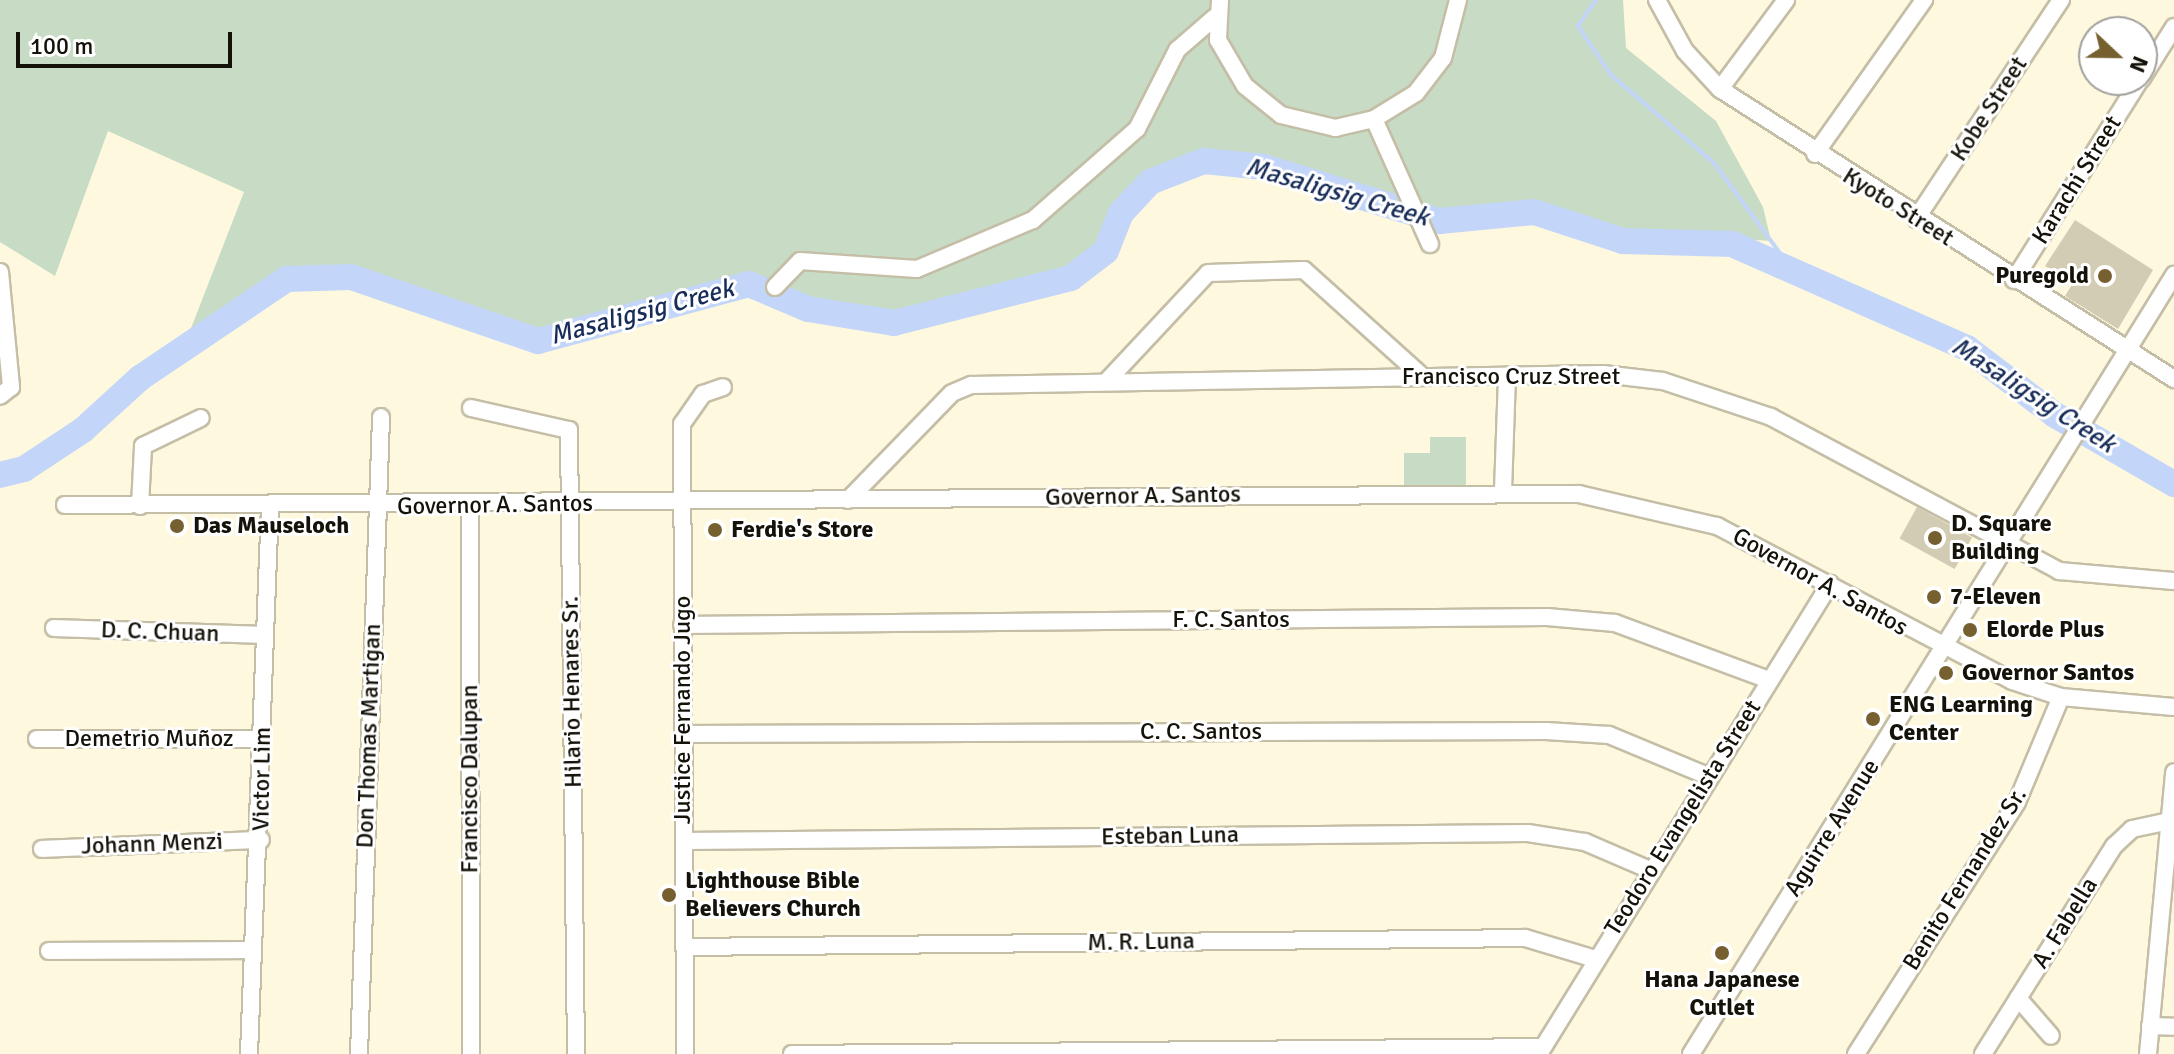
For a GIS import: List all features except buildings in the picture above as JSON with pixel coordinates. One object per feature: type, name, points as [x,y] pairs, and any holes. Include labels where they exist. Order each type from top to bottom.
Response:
[{"type":"street","points":[[1218,8],[1229,65],[1271,108],[1319,127],[1374,119],[1434,73],[1458,0]]},
{"type":"street","name":"Kyoto Street","points":[[1657,0],[1685,51],[1720,89],[1916,219],[2174,379]]},
{"type":"street","points":[[1720,89],[1786,0]]},
{"type":"street","points":[[1815,154],[1924,0]]},
{"type":"street","name":"Kobe Street","points":[[1916,219],[2061,0]]},
{"type":"street","points":[[775,287],[800,261],[917,269],[1033,220],[1137,129],[1177,50],[1218,8]]},
{"type":"street","name":"Karachi Street","points":[[2158,52],[2174,27]]},
{"type":"street","name":"Karachi Street","points":[[2014,280],[2130,96]]},
{"type":"street","points":[[1374,119],[1427,236]]},
{"type":"street","points":[[1108,380],[1208,273],[1304,270],[1423,377]]},
{"type":"street","points":[[0,272],[11,387],[0,396]]},
{"type":"street","name":"Aguirre Avenue","points":[[1691,1054],[2174,275]]},
{"type":"street","name":"Francisco Cruz Street","points":[[848,500],[952,393],[990,382],[1622,375],[1732,401],[1805,431],[2006,547],[2080,578],[2174,581]]},
{"type":"street","points":[[1503,491],[1507,377]]},
{"type":"street","name":"Justice Fernando Jugo","points":[[685,1054],[682,424],[703,394],[723,387]]},
{"type":"street","name":"Hilario Henares Sr.","points":[[471,408],[569,430],[576,1054]]},
{"type":"street","name":"Don Thomas Martigan","points":[[359,1054],[381,417]]},
{"type":"street","points":[[140,506],[143,446],[201,418]]},
{"type":"street","name":"Governor A. Santos","points":[[65,505],[270,504],[376,508],[470,504],[1503,491],[1579,494],[1679,513],[1777,552],[1943,649],[2061,697],[2174,707]]},
{"type":"street","name":"Victor Lim","points":[[249,1054],[261,840],[261,739],[270,504]]},
{"type":"street","name":"Francisco Dalupan","points":[[470,504],[471,1054]]},
{"type":"street","name":"Teodoro Evangelista Street","points":[[1541,1051],[1650,870],[1830,584]]},
{"type":"street","name":"F. C. Santos","points":[[682,625],[1547,617],[1615,623],[1769,680]]},
{"type":"street","name":"D. C. Chuan","points":[[54,628],[265,635]]},
{"type":"street","name":"Benito Fernandez Sr.","points":[[1856,1054],[2017,802],[2061,697]]},
{"type":"street","name":"C. C. Santos","points":[[683,734],[1546,731],[1609,735],[1710,777]]},
{"type":"street","name":"Demetrio Muñoz","points":[[37,739],[261,739]]},
{"type":"street","points":[[2148,1054],[2174,772]]},
{"type":"street","name":"A. Fabella","points":[[1983,1054],[2114,846],[2132,829],[2170,821]]},
{"type":"street","name":"Esteban Luna","points":[[684,841],[1528,833],[1585,842],[1650,870]]},
{"type":"street","name":"Johann Menzi","points":[[42,849],[261,840]]},
{"type":"street","name":"M. R. Luna","points":[[685,947],[1525,938],[1595,959]]},
{"type":"street","points":[[49,951],[253,950]]},
{"type":"street","points":[[2018,998],[2051,1036]]},
{"type":"street","points":[[2150,1026],[2174,1027]]},
{"type":"street","points":[[792,1054],[1541,1051]]},
{"type":"green space","points":[[0,0],[1623,0],[1626,48],[1716,121],[1763,207],[1771,241],[1624,231],[1535,202],[1440,221],[1264,167],[1204,161],[1150,182],[1121,213],[1106,251],[1071,278],[894,323],[808,309],[749,284],[538,341],[351,277],[288,279],[181,354],[244,192],[108,131],[55,276],[0,242]]},
{"type":"green space","points":[[1430,437],[1466,437],[1466,484],[1458,490],[1404,485],[1404,453],[1430,453]]},
{"type":"waterway","name":"Masaligsig Creek","points":[[1596,0],[1578,26],[1611,75],[1714,163],[1799,279]]},
{"type":"waterway","name":"Masaligsig Creek","points":[[0,475],[24,469],[83,430],[140,378],[287,279],[351,277],[538,341],[749,284],[808,309],[894,323],[1071,278],[1106,251],[1121,213],[1150,182],[1204,161],[1264,167],[1440,221],[1534,212],[1623,241],[1732,244],[1967,348],[2055,415],[2174,484]]},
{"type":"place","name":"Puregold","points":[[2105,276]]},
{"type":"place","name":"Das Mauseloch","points":[[177,526]]},
{"type":"place","name":"Ferdie's Store","points":[[715,530]]},
{"type":"place","name":"D. Square Building","points":[[1935,538]]},
{"type":"place","name":"7-Eleven","points":[[1934,597]]},
{"type":"place","name":"Elorde Plus","points":[[1970,630]]},
{"type":"place","name":"Governor Santos","points":[[1946,673]]},
{"type":"place","name":"ENG Learning Center","points":[[1873,719]]},
{"type":"place","name":"Lighthouse Bible Believers Church","points":[[669,895]]},
{"type":"place","name":"Hana Japanese Cutlet","points":[[1722,953]]}]
